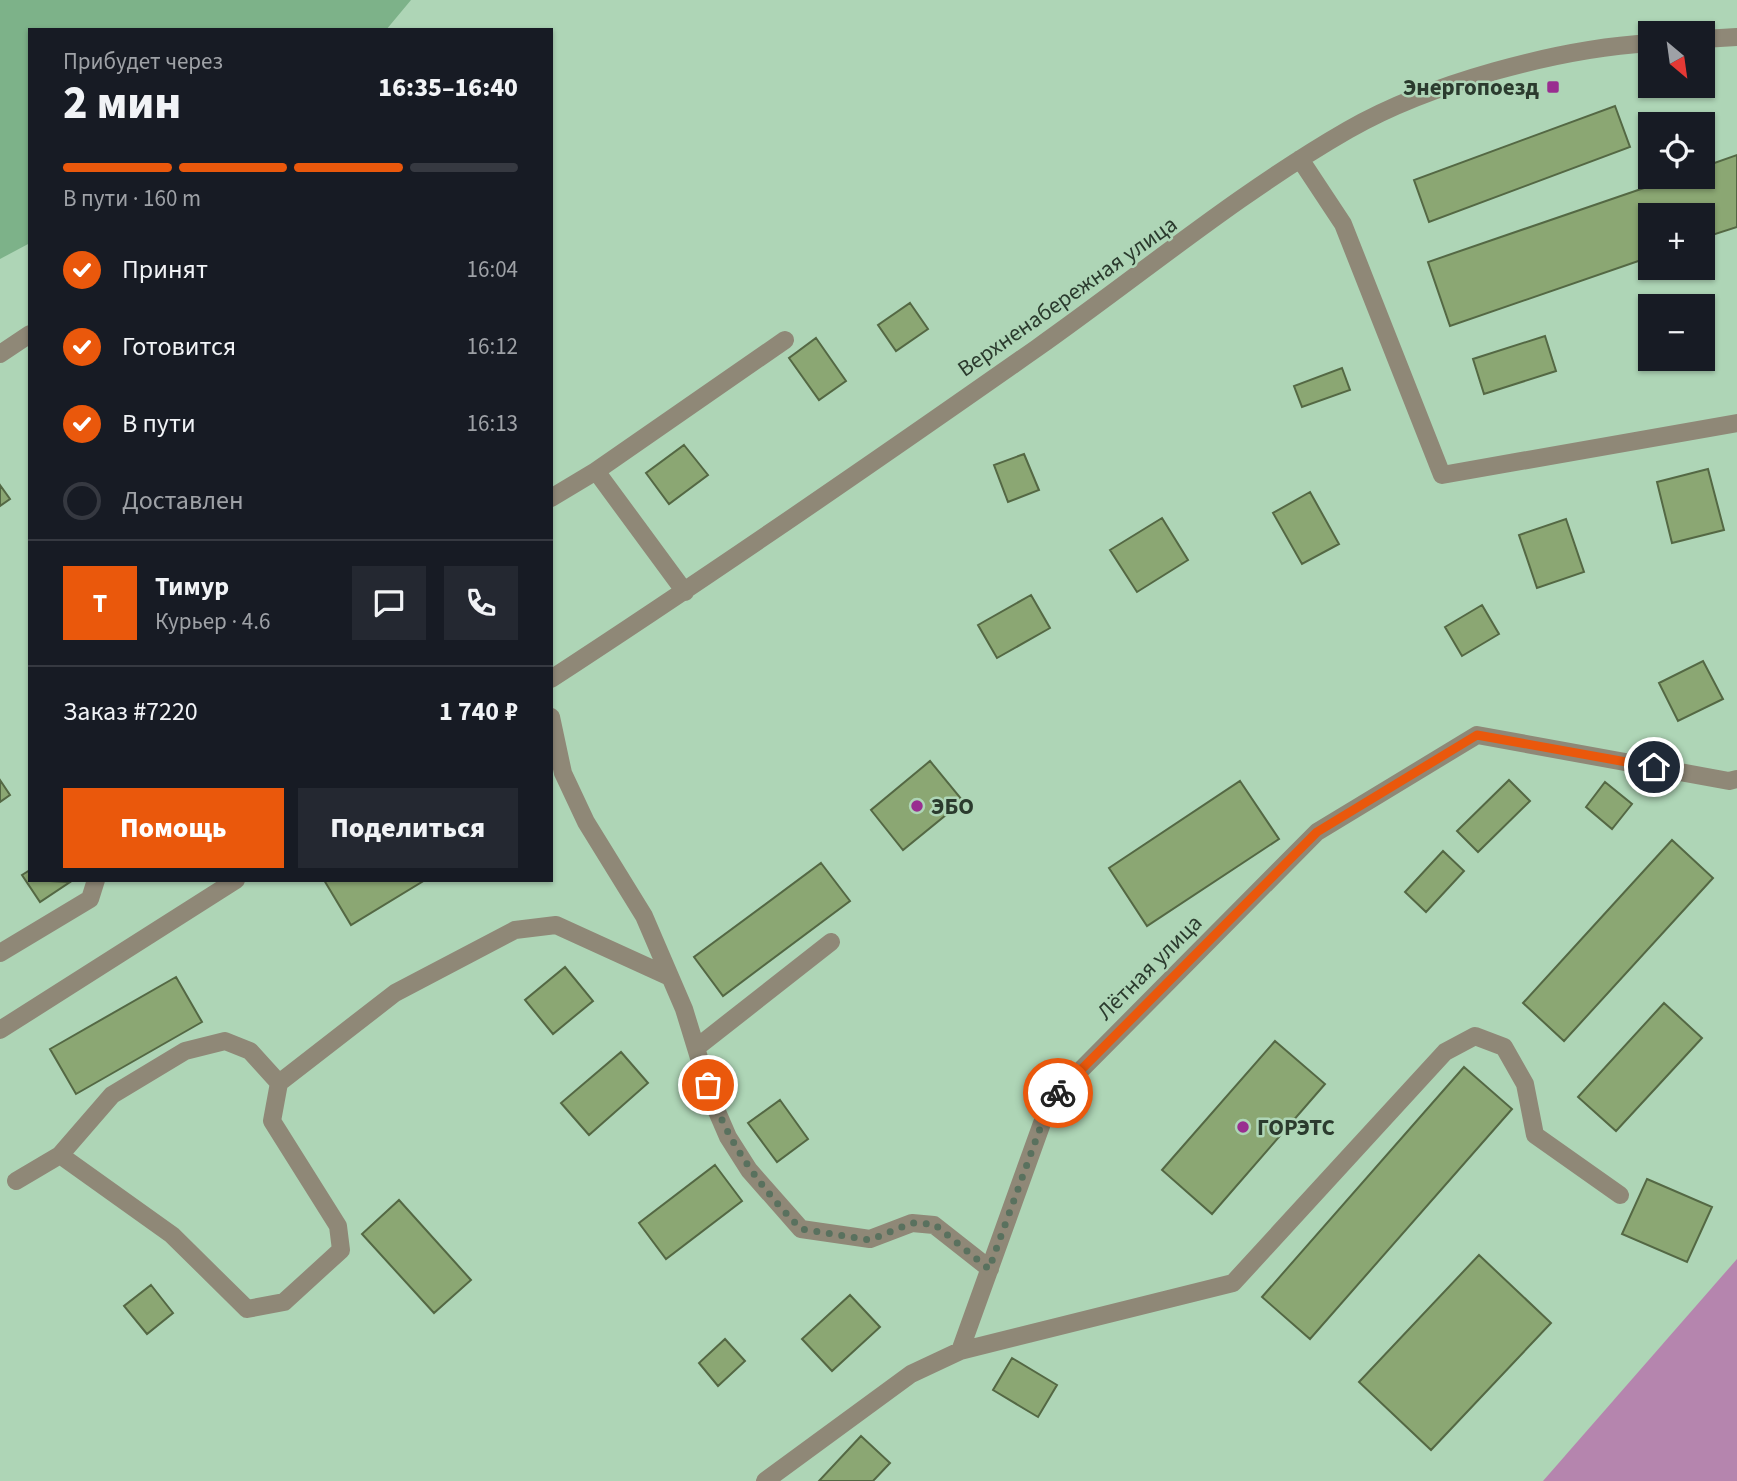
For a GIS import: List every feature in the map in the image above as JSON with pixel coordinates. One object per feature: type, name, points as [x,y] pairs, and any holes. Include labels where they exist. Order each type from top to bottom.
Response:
[{"type":"street","points":[[1715,38],[1737,37]]},
{"type":"street","name":"Верхненабережная улица","points":[[553,678],[685,592],[1038,348],[1300,159],[1351,128],[1417,98],[1507,67],[1638,45]]},
{"type":"street","points":[[1300,159],[1343,224],[1442,475],[1737,423]]},
{"type":"street","points":[[0,354],[28,335]]},
{"type":"street","points":[[553,497],[596,471],[785,340]]},
{"type":"street","points":[[596,471],[685,592]]},
{"type":"street","points":[[553,726],[563,773],[586,822],[644,916],[670,977],[728,1137],[749,1170],[801,1229],[870,1240],[912,1223],[934,1224],[989,1269]]},
{"type":"street","name":"Лётная улица","points":[[960,1351],[1050,1101],[1317,832],[1477,735],[1729,781],[1737,779]]},
{"type":"street","points":[[0,953],[90,899],[95,882]]},
{"type":"street","points":[[0,1030],[233,882]]},
{"type":"street","points":[[60,1155],[172,1235],[247,1309],[284,1302],[341,1250],[338,1226],[272,1121],[279,1083],[395,993],[515,930],[556,925],[670,977]]},
{"type":"street","points":[[696,1048],[831,942]]},
{"type":"street","points":[[765,1481],[911,1374],[960,1351],[1233,1283],[1446,1052],[1475,1036],[1504,1047],[1525,1084],[1535,1135],[1620,1195]]},
{"type":"street","points":[[16,1181],[60,1155],[112,1095],[185,1051],[225,1041],[250,1051],[279,1083]]},
{"type":"shaded area","points":[[0,0],[411,0],[388,28],[28,28],[28,244],[0,259]]},
{"type":"shaded area","points":[[1737,1259],[1737,1481],[1543,1481]]},
{"type":"building","points":[[1615,106],[1630,147],[1429,222],[1414,180]]},
{"type":"building","points":[[1737,155],[1737,227],[1715,234],[1715,203],[1638,203],[1638,261],[1450,326],[1428,262],[1641,189],[1715,189],[1715,163]]},
{"type":"building","points":[[910,303],[928,329],[896,351],[878,325]]},
{"type":"building","points":[[1545,336],[1556,371],[1484,394],[1473,359]]},
{"type":"building","points":[[816,338],[846,381],[819,400],[789,358]]},
{"type":"building","points":[[1342,368],[1350,390],[1302,407],[1294,386]]},
{"type":"building","points":[[684,445],[708,475],[669,504],[646,473]]},
{"type":"building","points":[[1024,454],[1039,490],[1008,502],[994,465]]},
{"type":"building","points":[[1708,469],[1724,530],[1672,543],[1657,482]]},
{"type":"building","points":[[0,485],[10,499],[0,506]]},
{"type":"building","points":[[1310,492],[1339,544],[1302,564],[1273,513]]},
{"type":"building","points":[[1162,518],[1188,560],[1137,592],[1110,550]]},
{"type":"building","points":[[1566,519],[1584,572],[1537,588],[1519,535]]},
{"type":"building","points":[[1031,595],[1050,628],[997,658],[978,625]]},
{"type":"building","points":[[1482,605],[1499,634],[1462,656],[1445,627]]},
{"type":"building","points":[[1703,661],[1723,699],[1678,721],[1659,683]]},
{"type":"building","name":"ЭБО","points":[[930,761],[963,801],[903,850],[871,810]]},
{"type":"building","points":[[0,780],[10,795],[0,802]]},
{"type":"building","points":[[1509,780],[1530,801],[1478,852],[1457,831]]},
{"type":"building","points":[[1240,781],[1279,839],[1147,926],[1109,868]]},
{"type":"building","points":[[1605,782],[1632,804],[1612,829],[1586,807]]},
{"type":"building","points":[[1672,840],[1713,878],[1564,1041],[1523,1003]]},
{"type":"building","points":[[1443,851],[1464,871],[1426,912],[1405,892]]},
{"type":"building","points":[[821,863],[850,901],[723,996],[694,957]]},
{"type":"building","points":[[28,871],[28,882],[70,882],[40,902],[22,875]]},
{"type":"building","points":[[325,882],[422,882],[351,925]]},
{"type":"building","points":[[565,967],[593,1001],[553,1034],[525,1000]]},
{"type":"building","points":[[176,977],[202,1022],[76,1094],[50,1049]]},
{"type":"building","points":[[1664,1003],[1702,1038],[1616,1131],[1578,1097]]},
{"type":"building","name":"ГОРЭТС","points":[[1275,1041],[1325,1084],[1212,1214],[1162,1170]]},
{"type":"building","points":[[621,1052],[648,1083],[589,1135],[561,1103]]},
{"type":"building","points":[[1464,1067],[1512,1109],[1310,1339],[1262,1297]]},
{"type":"building","points":[[780,1100],[808,1139],[777,1162],[748,1123]]},
{"type":"building","points":[[715,1165],[742,1201],[666,1259],[639,1223]]},
{"type":"building","points":[[1647,1179],[1712,1207],[1687,1262],[1622,1234]]},
{"type":"building","points":[[399,1200],[471,1280],[434,1313],[362,1234]]},
{"type":"building","points":[[1479,1255],[1551,1323],[1431,1450],[1359,1382]]},
{"type":"building","points":[[151,1285],[173,1313],[147,1334],[124,1306]]},
{"type":"building","points":[[850,1295],[880,1327],[832,1371],[802,1339]]},
{"type":"building","points":[[725,1339],[745,1361],[718,1386],[699,1363]]},
{"type":"building","points":[[1012,1358],[1057,1385],[1038,1417],[993,1390]]},
{"type":"building","points":[[861,1436],[890,1463],[873,1481],[819,1481]]},
{"type":"way so far","points":[[708,1085],[728,1137],[749,1170],[776,1204],[801,1229],[870,1240],[912,1223],[934,1224],[989,1269],[1050,1101],[1058,1093]]},
{"type":"place","name":"Энергопоезд","points":[[1553,87]]},
{"type":"place","name":"ЭБО","points":[[917,806]]},
{"type":"place","name":"ГОРЭТС","points":[[1243,1127]]},
{"type":"route","points":[[1058,1093],[1317,832],[1477,735],[1654,767]]}]
